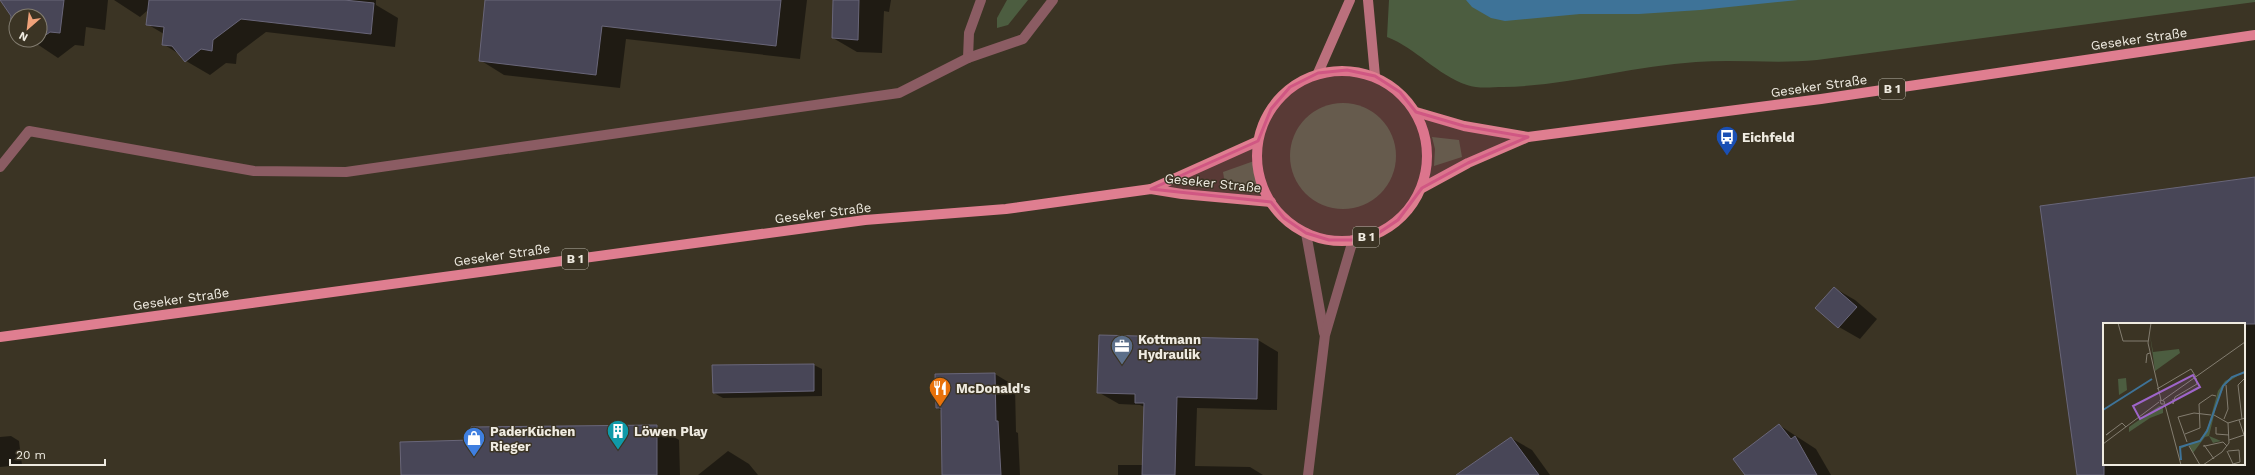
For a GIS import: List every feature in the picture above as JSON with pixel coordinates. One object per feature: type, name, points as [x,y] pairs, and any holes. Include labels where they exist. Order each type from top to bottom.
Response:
[{"type":"main road","points":[[1318,74],[1350,0]]},
{"type":"main road","points":[[1368,0],[1376,76]]},
{"type":"main road","name":"Geseker Straße","points":[[1422,188],[1468,163],[1528,137],[1829,98],[2255,35]]},
{"type":"main road","name":"B 1","points":[[1347,70],[1376,76],[1400,92],[1416,112],[1428,153],[1422,188],[1413,203],[1398,220],[1377,234],[1353,240],[1329,240],[1306,233],[1284,218],[1271,202],[1261,183],[1257,158],[1258,141],[1271,109],[1290,87],[1318,74],[1347,70]]},
{"type":"main road","name":"Geseker Straße","points":[[1416,112],[1464,126],[1528,137]]},
{"type":"main road","name":"Geseker Straße","points":[[1151,189],[1258,141]]},
{"type":"main road","name":"Geseker Straße","points":[[0,337],[865,220],[1006,208],[1151,189],[1182,194],[1271,202]]},
{"type":"street","points":[[968,58],[969,33],[981,0]]},
{"type":"street","points":[[0,167],[29,131],[254,170],[346,172],[899,93],[968,58],[1023,39],[1053,0]]},
{"type":"street","points":[[1306,233],[1325,335]]},
{"type":"street","points":[[1308,475],[1325,335],[1353,240]]},
{"type":"highlighted area","points":[[1347,70],[1375,76],[1400,92],[1416,112],[1464,126],[1528,137],[1468,163],[1422,188],[1398,220],[1377,234],[1353,240],[1329,240],[1306,233],[1284,218],[1271,202],[1151,189],[1258,141],[1271,109],[1290,87],[1318,73]]},
{"type":"green space","points":[[1007,0],[1028,0],[1008,25],[997,28],[997,18]]},
{"type":"green space","points":[[1389,0],[2255,0],[2255,2],[1817,60],[1787,62],[1726,61],[1672,64],[1575,80],[1527,86],[1485,88],[1471,86],[1456,81],[1408,48],[1387,37]]},
{"type":"green space","points":[[1343,103],[1363,107],[1380,119],[1392,136],[1396,156],[1392,176],[1380,193],[1363,205],[1343,209],[1323,205],[1306,193],[1294,176],[1290,156],[1294,136],[1306,119],[1323,107]]},
{"type":"green space","points":[[1432,137],[1459,140],[1462,157],[1434,166],[1435,149]]},
{"type":"green space","points":[[1254,161],[1259,184],[1225,184],[1223,172]]},
{"type":"water","points":[[1466,0],[1798,0],[1700,10],[1639,14],[1580,14],[1505,21],[1491,18],[1472,7]]},
{"type":"building","points":[[0,0],[64,0],[60,33],[50,32],[48,33],[48,8],[8,8],[8,12]]},
{"type":"building","points":[[149,0],[344,0],[374,3],[371,34],[241,19],[213,40],[212,51],[201,49],[185,62],[172,46],[162,45],[164,27],[146,25]]},
{"type":"building","points":[[485,0],[781,0],[776,46],[602,26],[596,75],[479,61]]},
{"type":"building","points":[[833,0],[859,0],[858,40],[832,38]]},
{"type":"building","points":[[2255,177],[2255,324],[2103,323],[2104,475],[2077,475],[2040,206]]},
{"type":"building","points":[[1834,287],[1857,307],[1838,328],[1815,308]]},
{"type":"building","points":[[1099,335],[1258,339],[1257,399],[1177,397],[1175,475],[1142,475],[1144,403],[1135,403],[1135,394],[1097,393]]},
{"type":"building","points":[[814,364],[814,391],[713,393],[712,365]]},
{"type":"building","points":[[995,373],[996,421],[998,421],[1001,475],[942,475],[941,408],[936,408],[935,374]]},
{"type":"building","points":[[1779,424],[1791,439],[1795,436],[1817,475],[1745,475],[1733,459]]},
{"type":"building","points":[[657,425],[657,475],[401,475],[400,442],[471,440],[471,427]]},
{"type":"building","points":[[1511,437],[1539,475],[1456,475]]},
{"type":"place","name":"Eichfeld","points":[[1727,156]]},
{"type":"place","name":"Kottmann Hydraulik","points":[[1122,366]]},
{"type":"place","name":"McDonald's","points":[[940,408]]},
{"type":"place","name":"Löwen Play","points":[[618,450]]},
{"type":"place","name":"PaderKüchen Rieger","points":[[474,458]]}]
